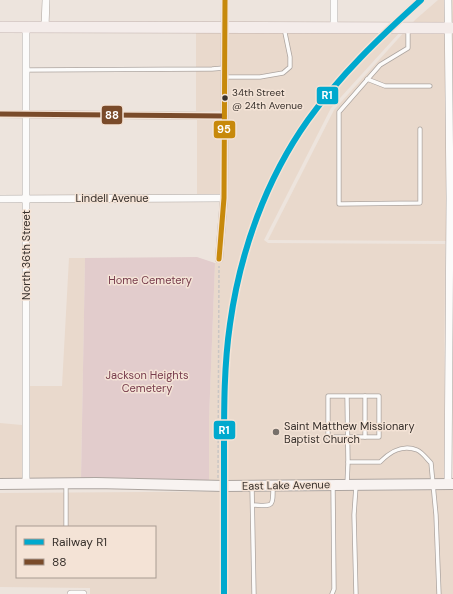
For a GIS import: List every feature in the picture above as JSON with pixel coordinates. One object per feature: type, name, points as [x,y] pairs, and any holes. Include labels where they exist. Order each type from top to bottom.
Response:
[{"type":"main road","points":[[0,27],[450,28]]},
{"type":"street","points":[[45,27],[46,0]]},
{"type":"street","points":[[219,259],[224,198],[225,0]]},
{"type":"street","points":[[334,0],[334,27]]},
{"type":"street","points":[[448,0],[450,28],[451,484]]},
{"type":"street","name":"North 36th Street","points":[[26,27],[26,483]]},
{"type":"street","points":[[0,114],[224,116]]},
{"type":"street","name":"Lindell Avenue","points":[[0,199],[224,198]]},
{"type":"street","name":"East Lake Avenue","points":[[0,484],[66,483],[218,486],[451,484]]},
{"type":"street","points":[[71,594],[83,594]]},
{"type":"lane","points":[[224,77],[260,77],[283,73],[290,66],[290,57],[284,27]]},
{"type":"lane","points":[[408,27],[408,48],[380,65],[339,112],[339,204],[420,203],[420,129]]},
{"type":"lane","points":[[26,70],[224,68]]},
{"type":"lane","points":[[367,79],[385,86],[430,86]]},
{"type":"lane","points":[[328,396],[348,396],[379,396],[379,437],[328,437],[328,396]]},
{"type":"lane","points":[[348,396],[348,462],[352,485],[354,514],[356,594]]},
{"type":"lane","points":[[365,396],[365,437]]},
{"type":"lane","points":[[348,462],[380,462],[389,454],[398,449],[407,448],[418,450],[431,463],[436,515],[439,594]]},
{"type":"lane","points":[[66,483],[66,526]]},
{"type":"lane","points":[[332,594],[334,589],[333,485]]},
{"type":"lane","points":[[252,486],[254,594]]},
{"type":"lane","points":[[253,506],[269,506],[272,504],[273,486]]},
{"type":"path","points":[[218,486],[219,259]]},
{"type":"shaded area","points":[[438,0],[453,0],[453,241],[268,240],[334,110],[415,20]]},
{"type":"shaded area","points":[[196,32],[221,32],[221,111],[196,111]]},
{"type":"shaded area","points":[[228,32],[400,32],[331,108],[264,240],[268,243],[445,244],[444,480],[209,481],[209,419],[215,263],[222,263],[228,202]]},
{"type":"shaded area","points":[[197,120],[221,120],[220,194],[197,194]]},
{"type":"shaded area","points":[[69,258],[85,258],[81,479],[30,479],[30,386],[62,386]]},
{"type":"shaded area","points":[[0,423],[22,425],[22,479],[0,479]]},
{"type":"shaded area","points":[[453,490],[453,594],[90,594],[90,588],[0,587],[0,493]]},
{"type":"green space","name":"Jackson Heights Cemetery","points":[[197,257],[215,263],[209,419],[209,481],[81,479],[85,258]]},
{"type":"rail line","name":"R1","points":[[224,594],[225,370],[234,297],[248,243],[268,191],[293,143],[308,120],[347,72],[421,0]]},
{"type":"transit line","name":"95","points":[[219,259],[224,198],[225,0]]},
{"type":"transit line","name":"88","points":[[0,114],[224,116]]},
{"type":"place","name":"34th Street @ 24th Avenue","points":[[225,98]]},
{"type":"place","name":"Saint Matthew Missionary Baptist Church","points":[[276,432]]},
{"type":"park label","name":"Home Cemetery","points":[[150,280]]}]
